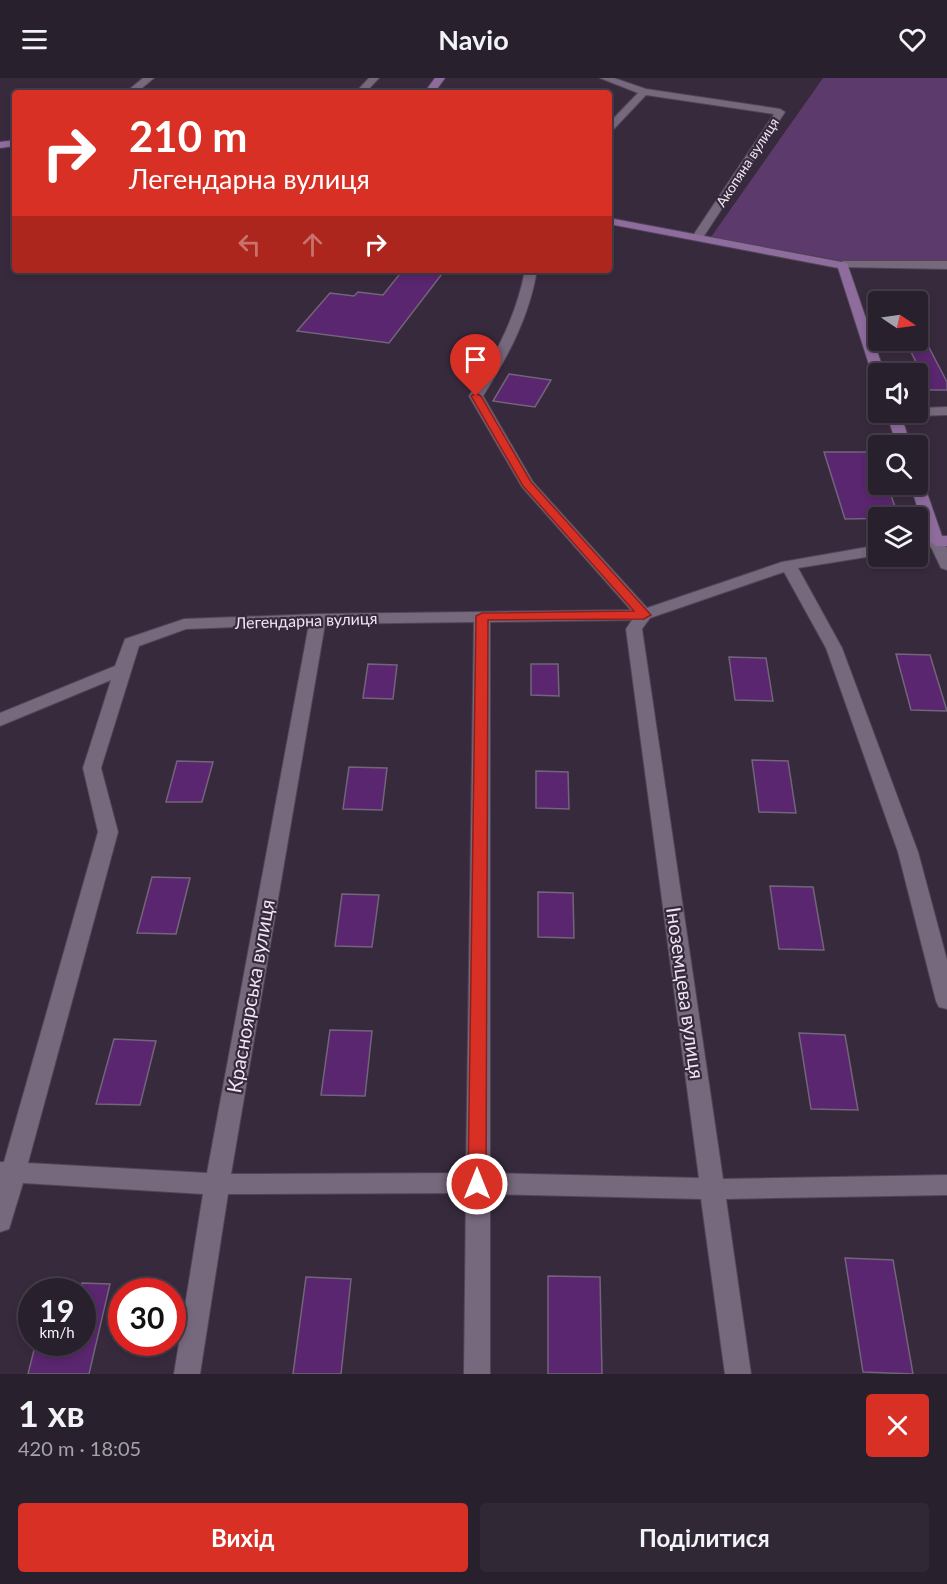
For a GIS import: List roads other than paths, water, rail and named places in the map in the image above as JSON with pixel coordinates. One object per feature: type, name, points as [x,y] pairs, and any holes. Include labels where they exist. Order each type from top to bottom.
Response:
[{"type":"main road","points":[[612,222],[843,265],[875,363]]},
{"type":"main road","points":[[922,495],[942,541]]},
{"type":"street","points":[[134,90],[149,78]]},
{"type":"street","points":[[363,90],[374,78]]},
{"type":"street","name":"Акопяна вулиця","points":[[605,78],[644,93],[780,112],[698,237]]},
{"type":"street","points":[[612,126],[644,93]]},
{"type":"street","points":[[843,265],[947,265]]},
{"type":"street","points":[[531,273],[527,298],[507,346],[476,396],[527,483],[644,615]]},
{"type":"street","points":[[928,412],[947,411]]},
{"type":"street","points":[[942,541],[947,565]]},
{"type":"street","name":"Легендарна вулиця","points":[[123,669],[131,643],[184,624],[318,619],[644,615],[788,565],[868,552]]},
{"type":"street","points":[[788,565],[834,648],[908,852],[947,1001]]},
{"type":"street","name":"Іноземцева вулиця","points":[[644,615],[634,629],[714,1189],[738,1374]]},
{"type":"street","points":[[477,1374],[482,616]]},
{"type":"street","name":"Красноярська вулиця","points":[[187,1374],[217,1184],[318,619]]},
{"type":"street","points":[[0,720],[123,669]]},
{"type":"street","points":[[0,1221],[7,1172],[108,832],[92,768],[123,669]]},
{"type":"street","points":[[7,1172],[217,1184],[477,1184],[714,1189],[947,1185]]}]
